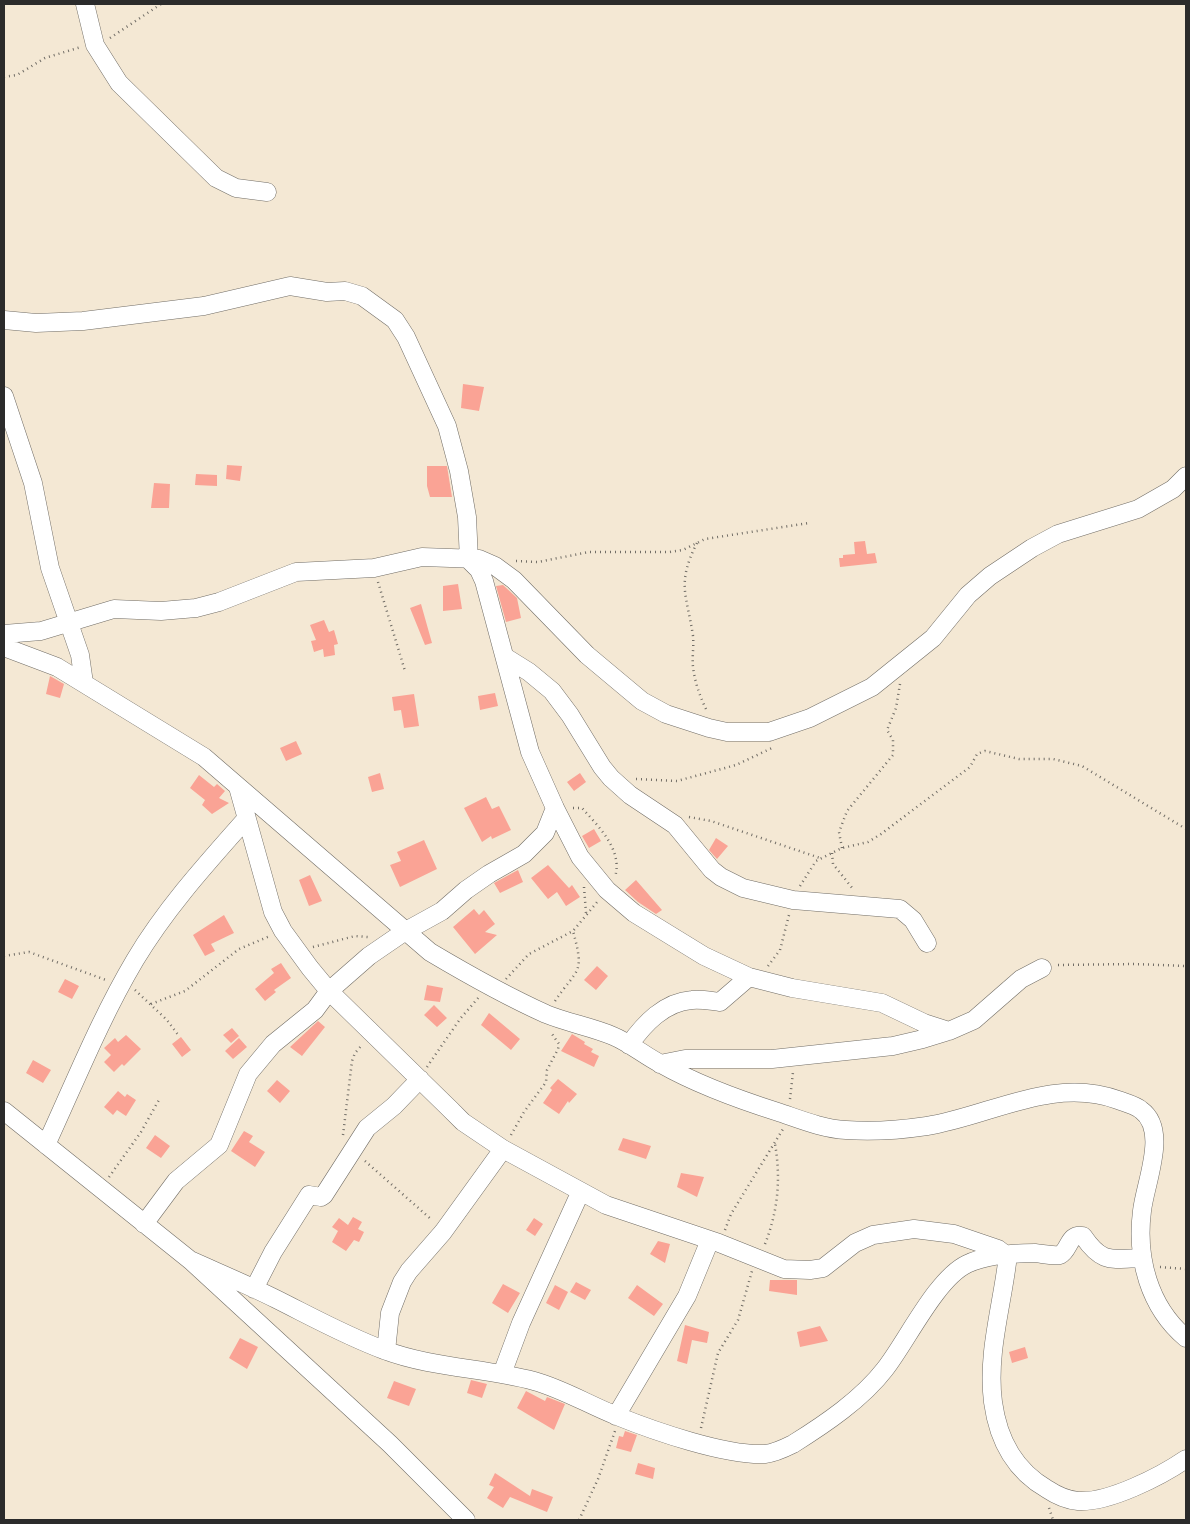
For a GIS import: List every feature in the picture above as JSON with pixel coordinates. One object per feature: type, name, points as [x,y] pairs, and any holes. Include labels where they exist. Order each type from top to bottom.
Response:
[{"type":"street","points":[[85,4],[95,45],[119,84],[216,178],[236,188],[267,192]]},
{"type":"street","points":[[4,320],[36,323],[83,321],[204,306],[290,286],[327,292],[345,291],[362,296],[395,320],[406,337],[437,401],[455,451],[467,517],[468,558],[482,576],[525,736],[558,814],[580,856],[607,890],[634,912],[704,956],[749,976],[792,988],[882,1003],[924,1023],[949,1031]]},
{"type":"street","points":[[4,396],[33,483],[47,558],[67,622],[80,655],[84,683]]},
{"type":"street","points":[[4,634],[41,631],[114,609],[161,611],[196,608],[219,602],[296,572],[374,568],[422,557],[468,558],[490,562],[514,580],[587,655],[642,701],[682,720],[717,730],[748,733],[769,732],[789,726],[872,687],[933,638],[968,595],[990,576],[1010,566],[1032,548],[1058,534],[1138,509],[1173,489],[1186,476]]},
{"type":"street","points":[[4,647],[56,667],[204,757],[404,932],[430,952],[546,1014],[614,1036],[660,1064],[722,1094],[786,1115],[843,1130],[867,1131],[928,1126],[1012,1101],[1070,1092],[1106,1096],[1143,1111],[1150,1120],[1154,1133],[1154,1157],[1142,1211],[1143,1262],[1156,1304],[1172,1325],[1186,1338]]},
{"type":"street","points":[[505,657],[529,672],[552,691],[570,715],[594,756],[611,778],[630,795],[675,825],[712,870],[721,877],[748,890],[794,900],[893,908],[905,912],[927,942]]},
{"type":"street","points":[[238,787],[273,912],[283,931],[329,991],[463,1122],[503,1149],[580,1193],[606,1205],[714,1241],[784,1268],[810,1270],[823,1268],[855,1243],[873,1235],[914,1229],[954,1234],[998,1249],[1006,1255],[1007,1269],[993,1351],[993,1403],[1003,1441],[1014,1461],[1027,1476],[1057,1495],[1079,1501],[1133,1488],[1168,1472],[1186,1459]]},
{"type":"street","points":[[144,1224],[176,1181],[219,1145],[242,1086],[260,1058],[286,1032],[315,1010],[329,991],[357,965],[381,947],[442,911],[466,890],[489,874],[524,854],[545,834],[558,814]]},
{"type":"street","points":[[46,1145],[95,1032],[136,959],[169,910],[246,819]]},
{"type":"street","points":[[660,1064],[685,1059],[741,1060],[894,1046],[949,1031],[974,1020],[1022,978],[1042,968]]},
{"type":"street","points":[[629,1046],[644,1026],[662,1010],[678,1002],[691,1000],[720,1002],[749,976]]},
{"type":"street","points":[[254,1289],[273,1252],[309,1195],[322,1197],[367,1128],[394,1106],[420,1078]]},
{"type":"street","points":[[4,1112],[190,1260],[390,1444],[466,1520]]},
{"type":"street","points":[[386,1351],[390,1313],[402,1282],[443,1232],[503,1149]]},
{"type":"street","points":[[502,1374],[521,1323],[580,1193]]},
{"type":"street","points":[[190,1260],[254,1289],[322,1325],[386,1351],[430,1363],[502,1374],[536,1382],[565,1392],[616,1416],[722,1450],[747,1454],[768,1454],[791,1445],[851,1402],[883,1371],[927,1306],[956,1271],[974,1261],[1006,1255],[1034,1253],[1060,1256],[1072,1238],[1081,1235],[1091,1249],[1104,1257],[1143,1262]]},
{"type":"street","points":[[616,1416],[678,1314],[714,1241]]},
{"type":"path","points":[[4,77],[17,75],[55,54],[95,45],[120,32],[161,4]]},
{"type":"path","points":[[490,562],[505,559],[538,562],[589,552],[659,553],[683,550],[697,541],[716,536],[809,523]]},
{"type":"path","points":[[697,541],[688,560],[684,575],[684,600],[693,639],[696,682],[717,730]]},
{"type":"path","points":[[374,568],[405,671]]},
{"type":"path","points":[[842,848],[840,830],[847,811],[873,782],[894,752],[891,746],[892,738],[887,730],[892,721],[900,688],[897,667]]},
{"type":"path","points":[[611,778],[677,781],[736,765],[774,747]]},
{"type":"path","points":[[749,976],[772,963],[777,957],[794,900],[812,865],[820,858],[842,848],[868,842],[926,802],[973,765],[977,754],[985,751],[1019,759],[1053,759],[1082,766],[1186,829]]},
{"type":"path","points":[[420,1078],[460,1019],[479,998],[510,976],[529,954],[573,931],[607,890],[616,876],[618,861],[610,843],[582,808],[558,814]]},
{"type":"path","points":[[675,825],[680,819],[697,817],[820,858]]},
{"type":"path","points":[[832,853],[831,861],[855,892],[861,906]]},
{"type":"path","points":[[151,1004],[196,985],[239,949],[283,931]]},
{"type":"path","points":[[503,1149],[524,1112],[544,1086],[547,1070],[558,1049],[557,1039],[544,1023],[546,1014],[577,973],[580,965],[573,931]]},
{"type":"path","points":[[298,952],[355,936],[374,939],[381,947]]},
{"type":"path","points":[[4,956],[28,952],[90,976],[136,990],[151,1004],[178,1036]]},
{"type":"path","points":[[1042,968],[1064,964],[1088,963],[1186,966]]},
{"type":"path","points":[[714,1241],[782,1132],[791,1095],[795,1056]]},
{"type":"path","points":[[101,1188],[141,1132],[160,1098]]},
{"type":"path","points":[[698,1442],[718,1352],[738,1320],[751,1275],[752,1261],[775,1214],[779,1169],[775,1143]]},
{"type":"path","points":[[1143,1262],[1186,1269]]},
{"type":"path","points":[[579,1520],[610,1447],[616,1416]]},
{"type":"building","points":[[463,384],[484,387],[479,411],[461,408]]},
{"type":"building","points":[[227,465],[242,466],[240,481],[226,479]]},
{"type":"building","points":[[427,466],[447,466],[452,497],[430,497],[427,486]]},
{"type":"building","points":[[196,474],[217,475],[217,486],[195,485]]},
{"type":"building","points":[[154,483],[170,484],[169,508],[151,508]]},
{"type":"building","points":[[865,541],[867,554],[875,553],[877,563],[840,567],[839,558],[843,558],[843,555],[855,554],[854,542]]},
{"type":"building","points":[[458,584],[462,609],[443,611],[443,586]]},
{"type":"building","points":[[503,585],[517,598],[521,618],[506,622],[496,586]]},
{"type":"building","points":[[421,604],[432,643],[425,645],[410,608]]},
{"type":"building","points":[[324,620],[329,632],[334,630],[338,644],[334,645],[335,655],[324,657],[323,649],[314,652],[311,641],[316,640],[310,625]]},
{"type":"building","points":[[50,676],[64,684],[60,698],[46,694]]},
{"type":"building","points":[[495,693],[498,706],[480,710],[478,696]]},
{"type":"building","points":[[414,694],[419,726],[404,728],[401,710],[394,711],[392,697]]},
{"type":"building","points":[[296,741],[302,754],[286,761],[280,748]]},
{"type":"building","points":[[380,773],[384,789],[372,792],[368,777]]},
{"type":"building","points":[[580,773],[586,782],[574,791],[567,782]]},
{"type":"building","points":[[199,775],[214,787],[217,784],[225,791],[219,798],[229,803],[212,814],[202,805],[205,800],[190,788]]},
{"type":"building","points":[[486,797],[492,809],[499,806],[511,830],[492,839],[491,836],[482,842],[464,808]]},
{"type":"building","points":[[594,829],[601,841],[589,848],[582,836]]},
{"type":"building","points":[[716,838],[728,846],[717,859],[709,850]]},
{"type":"building","points":[[424,840],[437,869],[400,887],[390,865],[401,861],[397,852]]},
{"type":"building","points":[[548,865],[569,888],[572,885],[580,897],[566,906],[557,892],[548,899],[531,878]]},
{"type":"building","points":[[518,870],[523,882],[500,893],[494,883]]},
{"type":"building","points":[[310,875],[322,901],[309,906],[299,880]]},
{"type":"building","points":[[636,880],[662,910],[656,914],[638,902],[625,890]]},
{"type":"building","points":[[474,909],[479,915],[484,910],[495,924],[485,932],[497,935],[475,954],[453,927]]},
{"type":"building","points":[[224,915],[234,933],[211,944],[215,951],[205,956],[193,935]]},
{"type":"building","points":[[281,963],[291,978],[274,990],[276,992],[265,1001],[255,989],[274,973],[271,969]]},
{"type":"building","points":[[597,966],[608,976],[596,990],[584,980]]},
{"type":"building","points":[[65,979],[79,986],[72,999],[58,992]]},
{"type":"building","points":[[427,985],[443,988],[440,1002],[424,1000]]},
{"type":"building","points":[[434,1005],[447,1018],[437,1027],[424,1015]]},
{"type":"building","points":[[489,1013],[520,1039],[511,1050],[481,1025]]},
{"type":"building","points":[[318,1021],[325,1027],[302,1056],[290,1047]]},
{"type":"building","points":[[232,1028],[239,1036],[231,1043],[223,1035]]},
{"type":"building","points":[[572,1034],[585,1042],[584,1044],[593,1049],[591,1052],[599,1056],[594,1067],[561,1051]]},
{"type":"building","points":[[126,1035],[141,1049],[124,1066],[122,1064],[114,1072],[104,1062],[111,1055],[104,1048],[115,1038],[118,1042]]},
{"type":"building","points":[[181,1037],[191,1050],[182,1057],[172,1044]]},
{"type":"building","points":[[239,1038],[247,1047],[233,1059],[225,1051]]},
{"type":"building","points":[[33,1060],[51,1070],[43,1083],[26,1073]]},
{"type":"building","points":[[558,1079],[577,1094],[569,1103],[568,1101],[559,1114],[543,1103],[552,1090],[550,1088]]},
{"type":"building","points":[[277,1080],[290,1091],[280,1103],[267,1091]]},
{"type":"building","points":[[118,1091],[125,1097],[127,1094],[136,1100],[126,1116],[117,1110],[113,1115],[104,1107]]},
{"type":"building","points":[[244,1131],[253,1136],[249,1142],[265,1152],[255,1167],[231,1151]]},
{"type":"building","points":[[155,1135],[170,1146],[161,1158],[146,1148]]},
{"type":"building","points":[[623,1138],[651,1146],[646,1159],[618,1150]]},
{"type":"building","points":[[681,1173],[704,1177],[697,1197],[677,1187]]},
{"type":"building","points":[[353,1217],[362,1222],[358,1229],[364,1232],[359,1242],[354,1240],[346,1251],[332,1242],[338,1231],[332,1227],[339,1218],[348,1225]]},
{"type":"building","points":[[534,1218],[543,1224],[535,1236],[526,1230]]},
{"type":"building","points":[[658,1241],[670,1244],[665,1263],[650,1254]]},
{"type":"building","points":[[770,1280],[797,1280],[797,1295],[769,1291]]},
{"type":"building","points":[[576,1282],[591,1290],[585,1300],[570,1292]]},
{"type":"building","points":[[503,1284],[520,1293],[508,1313],[492,1303]]},
{"type":"building","points":[[555,1285],[568,1292],[559,1310],[546,1303]]},
{"type":"building","points":[[637,1285],[663,1304],[654,1316],[628,1298]]},
{"type":"building","points":[[685,1325],[709,1332],[707,1343],[692,1340],[687,1364],[677,1361]]},
{"type":"building","points":[[820,1326],[828,1341],[800,1347],[797,1332]]},
{"type":"building","points":[[240,1338],[258,1347],[247,1369],[229,1358]]},
{"type":"building","points":[[1025,1347],[1028,1358],[1012,1363],[1009,1352]]},
{"type":"building","points":[[471,1380],[487,1384],[482,1398],[467,1393]]},
{"type":"building","points":[[394,1381],[416,1389],[409,1406],[387,1398]]},
{"type":"building","points":[[526,1391],[545,1401],[547,1397],[565,1404],[554,1430],[517,1408]]},
{"type":"building","points":[[625,1431],[637,1435],[631,1452],[616,1448],[619,1436],[623,1437]]},
{"type":"building","points":[[638,1463],[655,1468],[653,1479],[635,1474]]},
{"type":"building","points":[[495,1473],[530,1496],[532,1489],[553,1497],[547,1512],[510,1497],[503,1508],[487,1498],[494,1487],[489,1485]]}]
